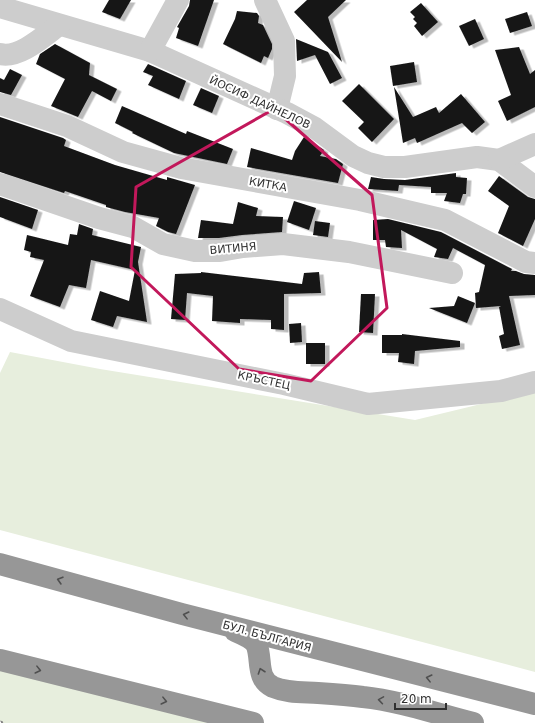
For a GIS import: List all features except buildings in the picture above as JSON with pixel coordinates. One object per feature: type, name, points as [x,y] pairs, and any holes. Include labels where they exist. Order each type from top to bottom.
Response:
[{"type":"highway","name":"БУЛ. БЪЛГАРИЯ","points":[[0,564],[223,624],[535,704]]},
{"type":"highway","points":[[223,624],[253,641],[257,646],[261,672],[265,681],[272,687],[295,693],[339,695],[392,702],[473,723]]},
{"type":"highway","points":[[0,660],[253,723]]},
{"type":"street","points":[[150,51],[178,0]]},
{"type":"street","points":[[265,0],[284,41],[285,76],[277,108]]},
{"type":"street","name":"ЙОСИФ ДАЙНЕЛОВ","points":[[0,7],[150,51],[277,108],[315,128],[353,156],[368,163],[384,167],[405,167],[477,157],[499,160],[535,187]]},
{"type":"street","points":[[0,54],[6,56],[17,53],[59,25]]},
{"type":"street","name":"КИТКА","points":[[0,104],[67,126],[123,152],[181,168],[360,200],[445,220],[526,262],[535,263]]},
{"type":"street","points":[[499,160],[535,144]]},
{"type":"street","name":"ВИТИНЯ","points":[[0,184],[99,218],[133,227],[163,244],[195,251],[220,251],[243,247],[283,244],[350,252],[452,274]]},
{"type":"street","name":"КРЪСТЕЦ","points":[[0,309],[71,341],[284,384],[368,404],[501,391],[535,382]]},
{"type":"highlighted area","points":[[274,109],[372,195],[387,308],[311,381],[239,369],[131,267],[136,187]]},
{"type":"green space","points":[[10,352],[100,369],[415,420],[535,391],[535,672],[0,530],[0,373]]},
{"type":"green space","points":[[0,670],[218,723],[0,723]]}]
